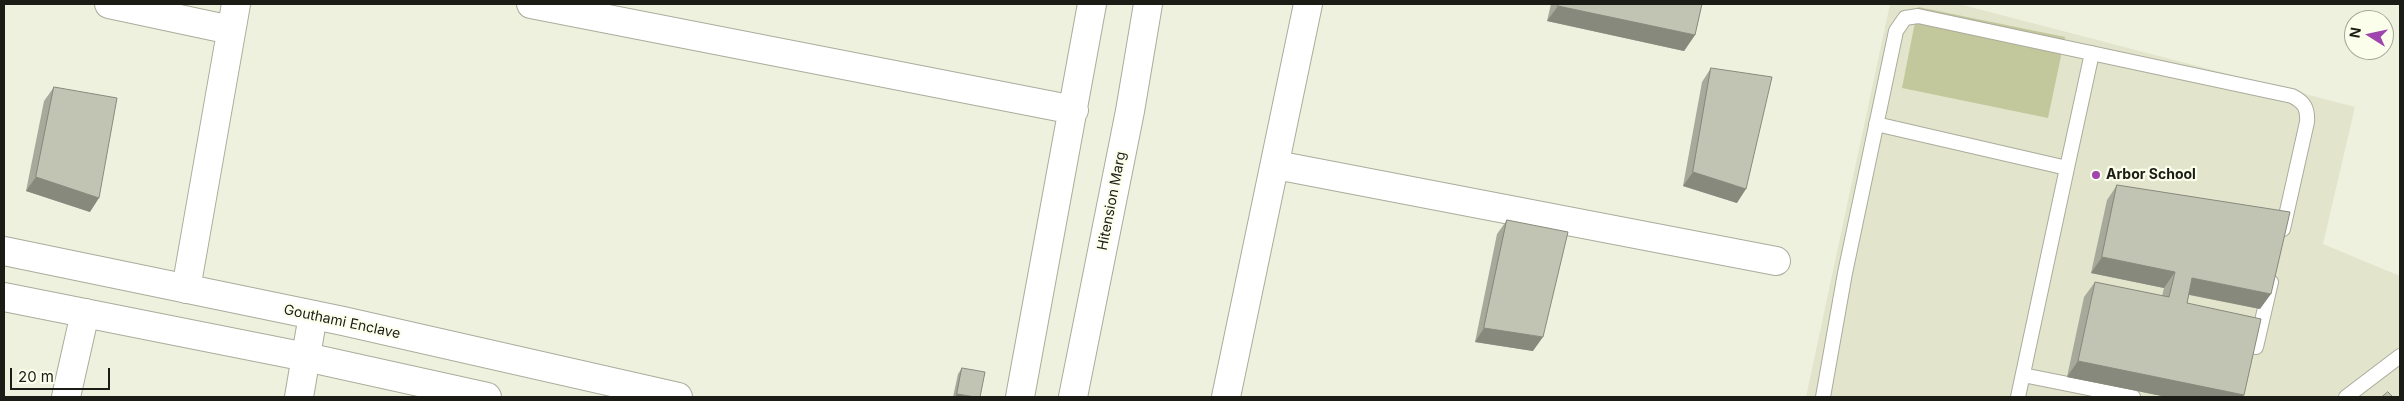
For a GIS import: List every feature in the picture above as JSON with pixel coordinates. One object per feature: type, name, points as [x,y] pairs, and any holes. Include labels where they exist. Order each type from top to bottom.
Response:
[{"type":"street","points":[[110,4],[234,17],[186,289]]},
{"type":"street","points":[[530,4],[1074,110]]},
{"type":"street","points":[[1020,397],[1092,4]]},
{"type":"street","name":"Hitension Marg","points":[[1074,397],[1130,111],[1148,4]]},
{"type":"street","points":[[1226,397],[1276,165],[1308,4]]},
{"type":"street","points":[[1276,165],[1776,261]]},
{"type":"street","name":"Gouthami Enclave","points":[[4,251],[313,315],[678,397]]},
{"type":"street","points":[[4,297],[306,357],[487,397]]},
{"type":"street","points":[[66,397],[85,314]]},
{"type":"street","points":[[299,397],[313,315]]},
{"type":"lane","points":[[1823,397],[1845,272],[1896,31],[1905,18],[1918,16],[2292,96],[2300,100],[2306,106],[2307,122],[2280,244]]},
{"type":"lane","points":[[2018,397],[2092,53]]},
{"type":"lane","points":[[1876,124],[2067,168]]},
{"type":"lane","points":[[2256,347],[2273,272]]},
{"type":"lane","points":[[2346,397],[2400,356]]},
{"type":"lane","points":[[2023,375],[2133,397]]},
{"type":"shaded area","name":"Arbor School","points":[[1890,4],[1959,4],[2355,107],[2323,244],[2400,276],[2400,397],[1806,397]]},
{"type":"green space","points":[[1918,7],[2065,37],[2048,118],[1902,88]]},
{"type":"building","points":[[1558,4],[1702,4],[1695,35],[1558,6]]},
{"type":"building","points":[[1711,68],[1772,77],[1746,189],[1693,172]]},
{"type":"building","points":[[54,87],[117,98],[99,198],[36,177]]},
{"type":"building","points":[[2117,185],[2290,212],[2271,294],[2192,278],[2187,303],[2261,319],[2244,395],[2078,361],[2095,282],[2169,297],[2175,272],[2102,257]]},
{"type":"building","points":[[1507,220],[1568,232],[1543,337],[1484,328]]},
{"type":"building","points":[[962,368],[985,372],[980,397],[957,394]]},
{"type":"building","points":[[2388,392],[2393,397],[2382,397]]},
{"type":"place","name":"Arbor School","points":[[2096,175]]}]
